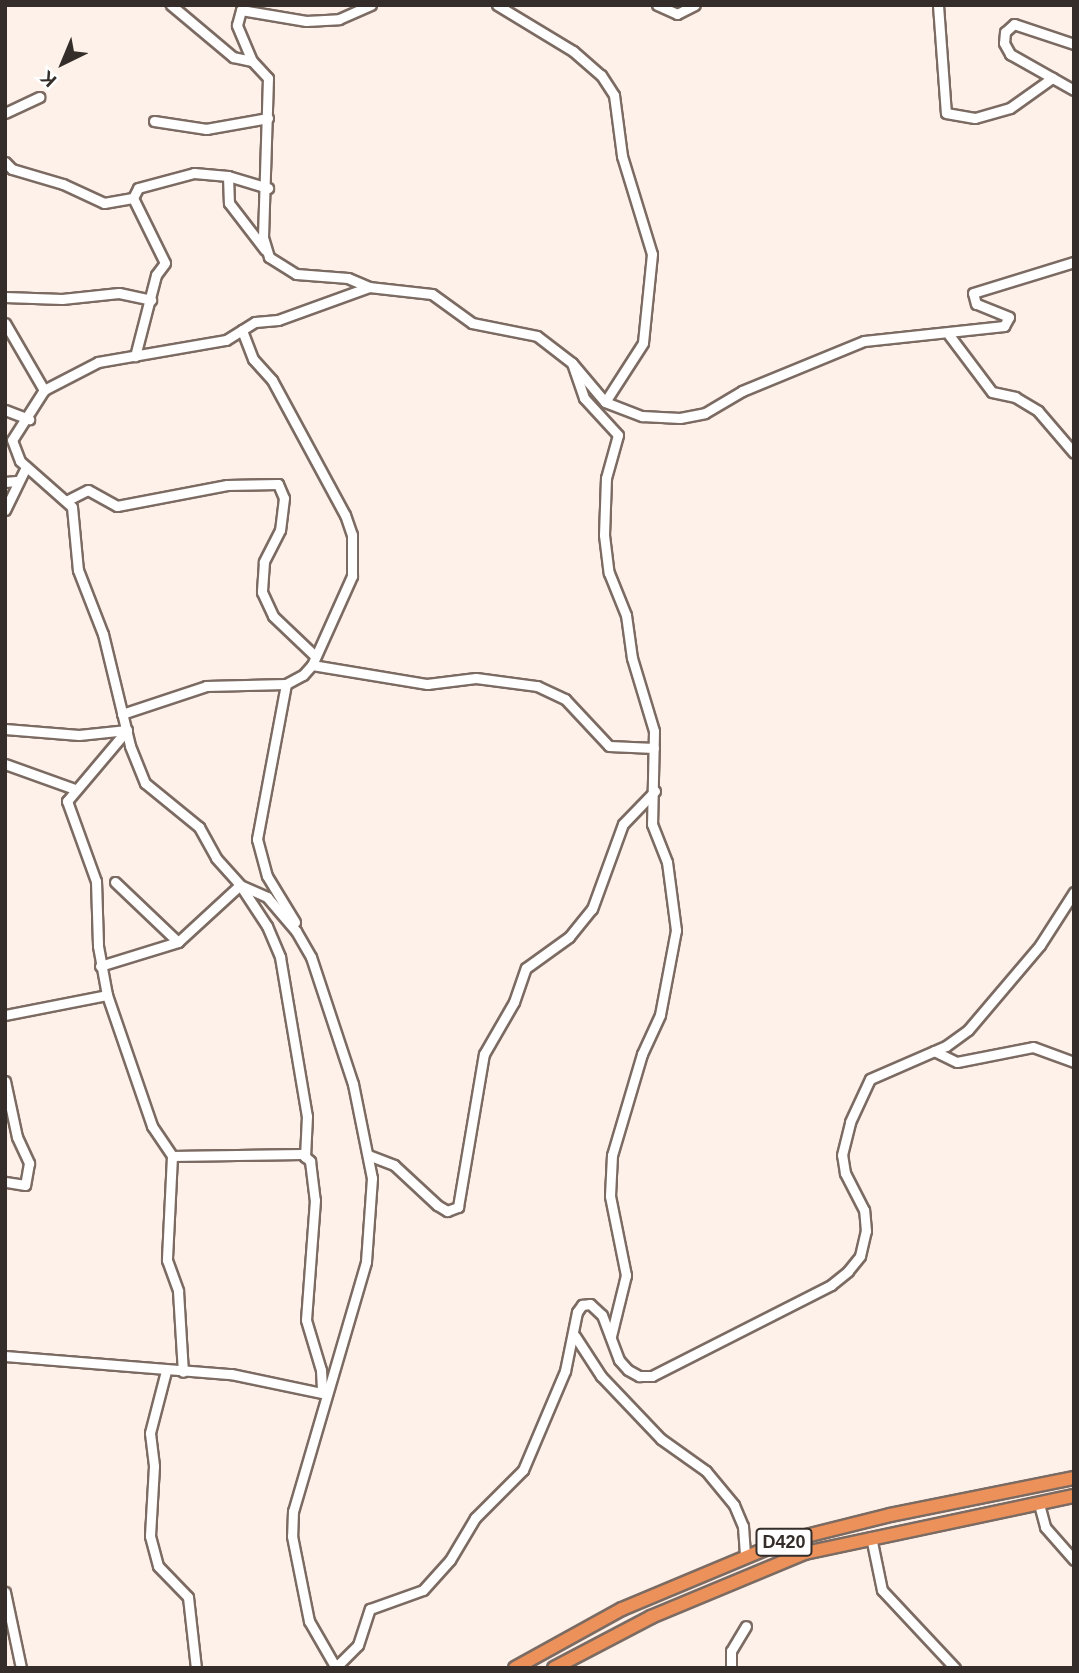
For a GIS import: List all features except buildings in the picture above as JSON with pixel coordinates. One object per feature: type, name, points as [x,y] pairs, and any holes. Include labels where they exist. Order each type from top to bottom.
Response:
[{"type":"highway","name":"D420","points":[[515,1668],[622,1609],[745,1555],[890,1515],[1074,1478]]},
{"type":"highway","name":"D420","points":[[554,1668],[713,1588],[805,1553],[1074,1496]]},
{"type":"street","points":[[171,5],[233,57],[252,61]]},
{"type":"street","points":[[265,250],[268,78],[252,61],[237,26],[241,10],[317,20],[339,19],[371,5]]},
{"type":"street","points":[[497,5],[573,51],[601,75],[614,95],[622,156],[652,254],[643,343],[605,402]]},
{"type":"street","points":[[656,5],[677,14],[695,5]]},
{"type":"street","points":[[938,5],[946,113],[975,118],[1010,108],[1052,78]]},
{"type":"street","points":[[1074,44],[1014,24],[1005,32],[1004,43],[1010,54],[1074,90]]},
{"type":"street","points":[[5,113],[40,97]]},
{"type":"street","points":[[154,121],[206,129],[268,118]]},
{"type":"street","points":[[5,162],[12,169],[62,184],[104,203],[133,198]]},
{"type":"street","points":[[133,198],[138,188],[174,176],[228,176],[268,188]]},
{"type":"street","points":[[228,176],[229,203],[265,250],[285,270],[358,280],[369,287]]},
{"type":"street","points":[[133,198],[165,263],[156,275],[135,356]]},
{"type":"street","points":[[325,1393],[306,1320],[315,1200],[311,1166],[305,1157],[307,1116],[280,957],[267,926],[240,885],[216,859],[199,827],[145,783],[122,714],[103,634],[78,570],[68,500],[26,467],[12,440],[29,419],[44,390],[98,362],[226,340],[242,330],[369,287],[432,294],[472,323],[537,336],[572,363],[605,402],[642,416],[692,417],[864,341],[949,335],[999,328],[1009,322],[1002,313],[976,304],[972,299],[978,289],[1074,262]]},
{"type":"street","points":[[5,297],[62,299],[119,293],[151,300]]},
{"type":"street","points":[[5,323],[44,390]]},
{"type":"street","points":[[242,330],[253,359],[272,380],[352,535],[352,576],[313,661],[286,684],[257,839],[267,876],[311,957],[353,1084],[368,1155],[373,1204],[366,1262],[325,1393],[293,1511],[292,1536],[309,1621],[336,1667],[358,1645],[370,1609],[424,1590],[450,1560],[475,1518],[523,1470],[534,1452],[575,1336],[577,1312],[590,1304],[602,1315],[628,1370],[639,1376],[660,1373],[831,1285],[848,1271],[860,1256],[866,1231],[864,1210],[845,1173],[842,1155],[850,1122],[870,1079],[934,1051],[968,1030],[995,1002],[1054,926],[1074,892]]},
{"type":"street","points":[[949,335],[992,392],[1015,397],[1038,411],[1074,453]]},
{"type":"street","points":[[572,363],[584,398],[618,435],[606,478],[604,535],[609,573],[626,615],[632,658],[654,732],[655,791],[652,824],[667,862],[676,946],[660,1015],[642,1054],[612,1155],[610,1196],[625,1275],[624,1298],[611,1337]]},
{"type":"street","points":[[5,410],[29,419]]},
{"type":"street","points":[[5,510],[16,481],[26,467]]},
{"type":"street","points":[[5,482],[16,481]]},
{"type":"street","points":[[68,500],[88,491],[117,506],[227,485],[278,484],[284,498],[280,530],[264,562],[262,592],[273,616],[313,661],[427,684],[477,678],[537,686],[565,699],[609,746],[654,748]]},
{"type":"street","points":[[122,714],[206,686],[286,684]]},
{"type":"street","points":[[5,729],[79,735],[127,730]]},
{"type":"street","points":[[127,730],[75,789],[67,802],[96,881],[100,966],[107,995],[152,1126],[172,1156],[167,1260],[178,1291],[183,1372]]},
{"type":"street","points":[[5,764],[75,789]]},
{"type":"street","points":[[368,1155],[394,1165],[447,1211],[458,1207],[484,1054],[514,1002],[526,968],[569,937],[592,909],[623,824],[655,791]]},
{"type":"street","points":[[115,883],[178,942]]},
{"type":"street","points":[[240,885],[267,897],[296,931]]},
{"type":"street","points":[[100,966],[178,942],[240,885]]},
{"type":"street","points":[[5,1015],[107,995]]},
{"type":"street","points":[[934,1051],[957,1062],[1033,1046],[1074,1062]]},
{"type":"street","points":[[5,1081],[17,1137],[29,1163],[25,1185],[5,1182]]},
{"type":"street","points":[[172,1156],[305,1157]]},
{"type":"street","points":[[575,1336],[617,1393],[661,1439],[706,1471],[734,1505],[743,1526],[745,1555]]},
{"type":"street","points":[[5,1356],[166,1371],[231,1374],[325,1393]]},
{"type":"street","points":[[166,1371],[149,1433],[154,1466],[150,1536],[159,1566],[188,1597],[196,1668]]},
{"type":"street","points":[[1039,1504],[1045,1527],[1074,1560]]},
{"type":"street","points":[[872,1537],[881,1590],[955,1668]]},
{"type":"street","points":[[5,1592],[21,1668]]},
{"type":"street","points":[[731,1668],[731,1651],[747,1626]]}]
